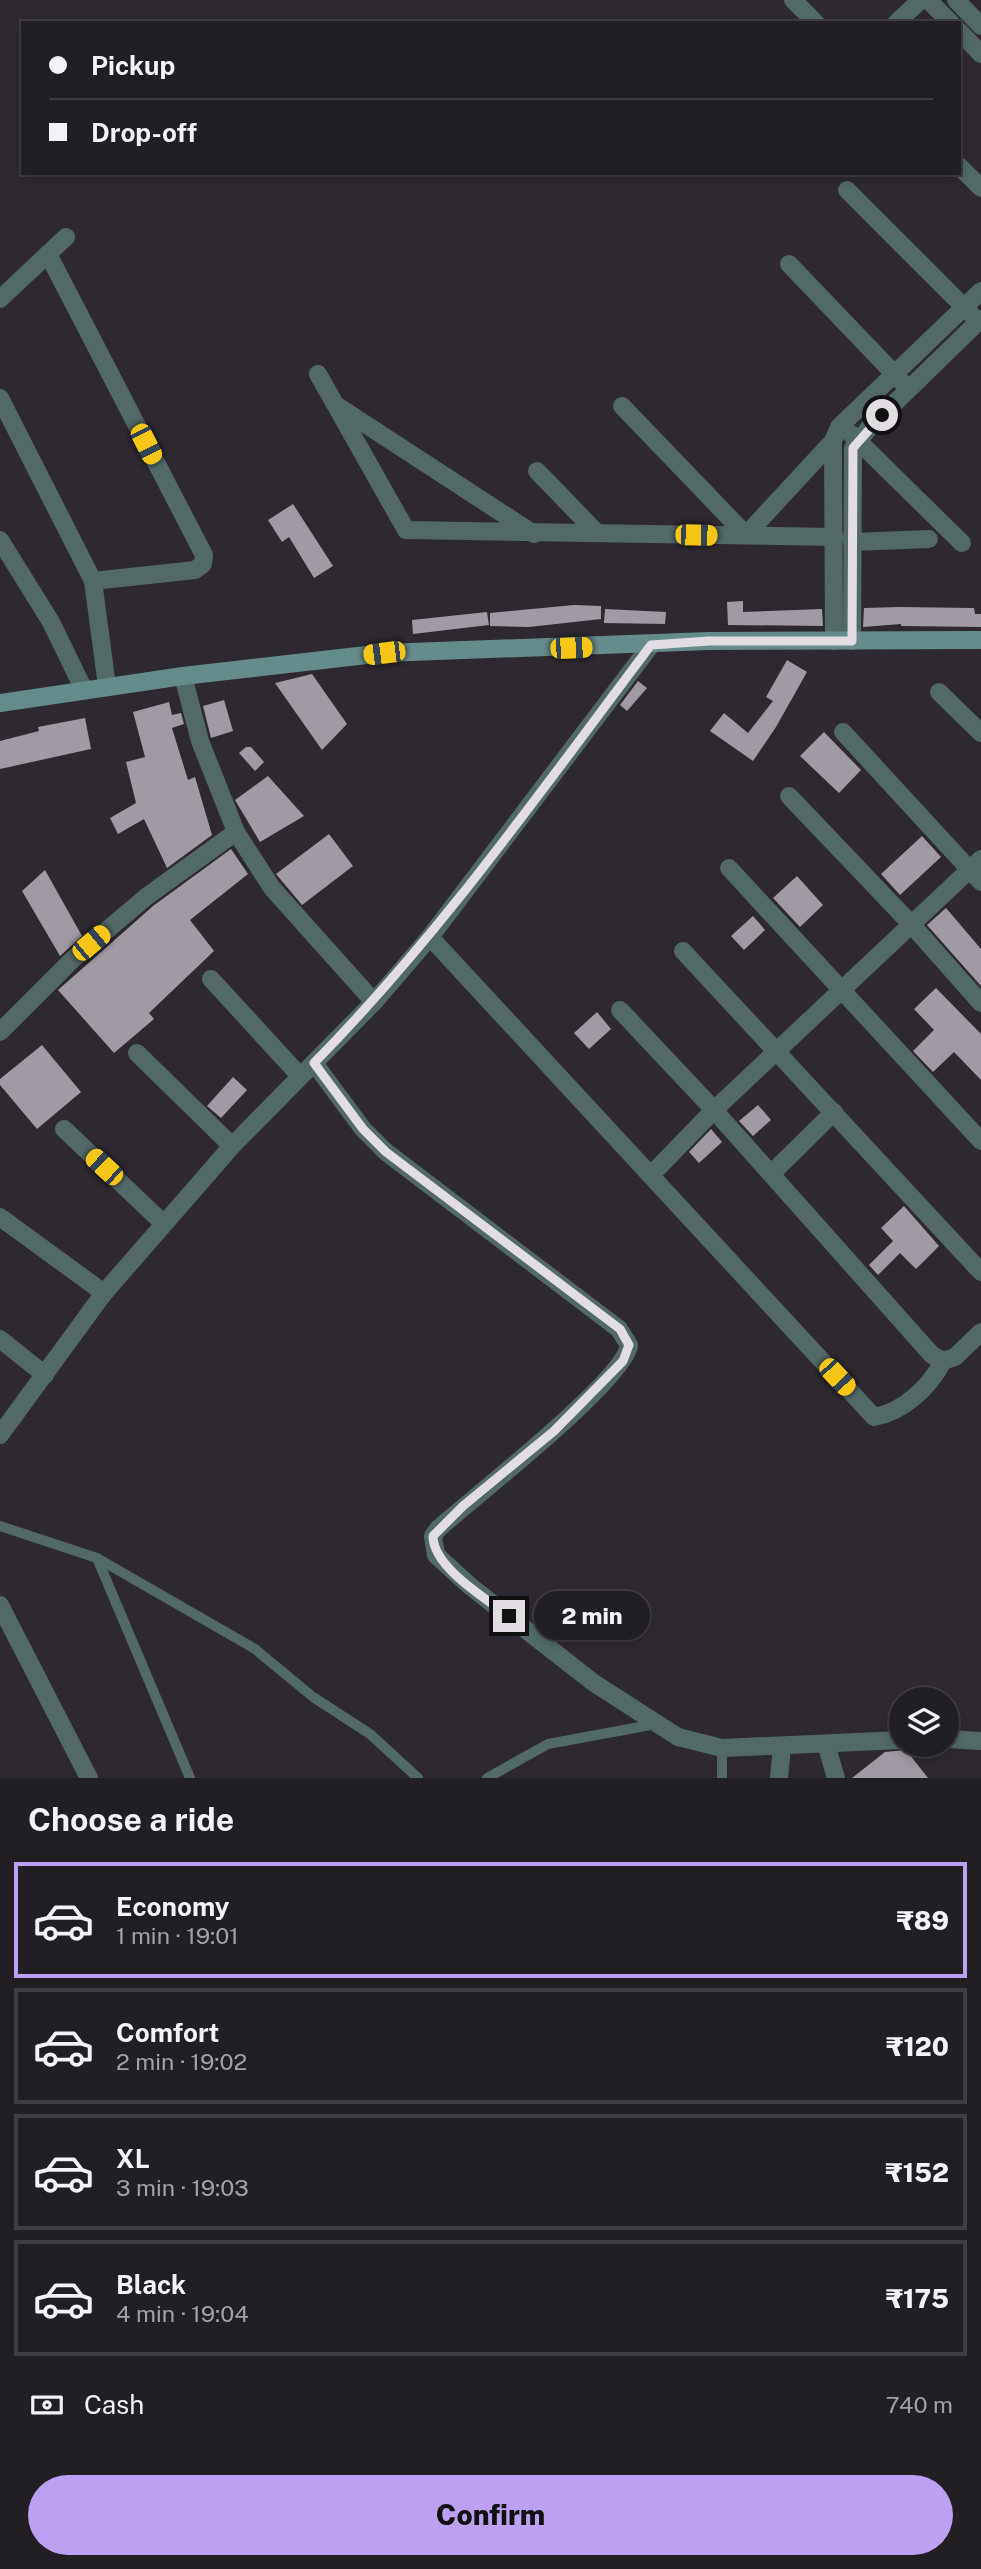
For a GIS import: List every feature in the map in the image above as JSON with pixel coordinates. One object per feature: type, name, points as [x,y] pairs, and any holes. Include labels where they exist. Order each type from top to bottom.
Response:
[{"type":"main road","points":[[0,703],[183,676],[384,653],[709,641],[981,640]]},
{"type":"street","points":[[793,0],[814,21]]},
{"type":"street","points":[[898,21],[921,0]]},
{"type":"street","points":[[928,0],[949,21]]},
{"type":"street","points":[[956,0],[981,26]]},
{"type":"street","points":[[961,33],[981,54]]},
{"type":"street","points":[[961,168],[981,188]]},
{"type":"street","points":[[843,530],[853,448],[980,320],[847,190]]},
{"type":"street","points":[[0,299],[66,237]]},
{"type":"street","points":[[48,254],[204,555],[202,564],[195,570],[93,581]]},
{"type":"street","points":[[789,264],[909,389]]},
{"type":"street","points":[[746,536],[836,434],[981,291]]},
{"type":"street","points":[[317,374],[406,530],[746,536],[843,530],[929,539]]},
{"type":"street","points":[[0,398],[93,581],[107,686]]},
{"type":"street","points":[[336,405],[534,534]]},
{"type":"street","points":[[622,406],[746,536]]},
{"type":"street","points":[[836,434],[859,439],[962,543]]},
{"type":"street","points":[[836,434],[843,530],[843,641]]},
{"type":"street","points":[[537,471],[597,533]]},
{"type":"street","points":[[0,540],[51,622],[84,690]]},
{"type":"street","points":[[0,1435],[104,1293],[163,1223],[232,1146],[374,1002],[430,937],[651,645]]},
{"type":"street","points":[[183,676],[200,741],[236,832],[272,888],[374,1002]]},
{"type":"street","points":[[939,692],[981,733]]},
{"type":"street","points":[[651,1175],[777,1049],[911,924],[977,871],[843,732]]},
{"type":"street","points":[[789,796],[911,924],[981,1003]]},
{"type":"street","points":[[0,1032],[73,959],[146,897],[236,832]]},
{"type":"street","points":[[729,868],[981,1141]]},
{"type":"street","points":[[430,937],[874,1417],[890,1415],[933,1381],[943,1361],[955,1357],[981,1332]]},
{"type":"street","points":[[682,951],[777,1049],[981,1272]]},
{"type":"street","points":[[211,979],[300,1076]]},
{"type":"street","points":[[620,1010],[714,1110],[932,1355],[943,1361]]},
{"type":"street","points":[[137,1053],[232,1146]]},
{"type":"street","points":[[314,1063],[363,1129],[386,1152],[620,1329],[629,1345],[623,1361],[554,1431],[463,1506],[433,1536],[436,1555],[470,1587],[594,1683],[678,1737],[722,1748],[889,1741]]},
{"type":"street","points":[[771,1174],[834,1112]]},
{"type":"street","points":[[64,1129],[163,1223]]},
{"type":"street","points":[[0,1217],[104,1293]]},
{"type":"street","points":[[0,1339],[45,1375]]},
{"type":"street","points":[[0,1605],[89,1778]]},
{"type":"street","points":[[959,1740],[981,1741]]},
{"type":"street","points":[[826,1744],[836,1778]]},
{"type":"street","points":[[779,1778],[782,1746]]},
{"type":"lane","points":[[0,1526],[97,1558],[256,1649],[313,1697],[370,1734],[418,1778]]},
{"type":"lane","points":[[97,1558],[190,1778]]},
{"type":"lane","points":[[487,1778],[548,1744],[656,1724]]},
{"type":"lane","points":[[722,1748],[722,1778]]},
{"type":"building","points":[[293,504],[333,566],[314,578],[289,537],[282,542],[268,520]]},
{"type":"building","points":[[743,601],[743,612],[822,609],[823,626],[728,625],[727,602]]},
{"type":"building","points":[[574,605],[601,606],[601,619],[529,627],[490,626],[490,613]]},
{"type":"building","points":[[864,608],[974,608],[975,614],[981,614],[981,627],[901,624],[863,627]]},
{"type":"building","points":[[605,609],[666,612],[665,624],[604,623]]},
{"type":"building","points":[[487,612],[489,625],[413,634],[412,620]]},
{"type":"building","points":[[787,660],[807,672],[753,761],[710,731],[724,713],[748,733],[773,701],[766,697]]},
{"type":"building","points":[[312,674],[347,724],[322,750],[275,683]]},
{"type":"building","points":[[638,681],[647,688],[627,711],[620,705]]},
{"type":"building","points":[[224,700],[233,731],[211,738],[203,706]]},
{"type":"building","points":[[169,702],[172,715],[181,713],[184,724],[172,728],[188,780],[195,777],[212,835],[167,868],[144,819],[118,834],[110,818],[136,803],[126,762],[145,757],[133,712]]},
{"type":"building","points":[[85,718],[91,749],[0,769],[0,741],[39,731],[38,727]]},
{"type":"building","points":[[824,732],[861,770],[839,793],[800,756]]},
{"type":"building","points":[[246,747],[251,747],[264,762],[255,771],[239,753]]},
{"type":"building","points":[[268,776],[304,816],[260,842],[235,800]]},
{"type":"building","points":[[329,834],[353,866],[302,905],[276,874]]},
{"type":"building","points":[[922,836],[941,857],[900,895],[881,874]]},
{"type":"building","points":[[231,849],[248,874],[190,920],[214,951],[149,1013],[154,1019],[114,1053],[58,990],[153,906]]},
{"type":"building","points":[[45,870],[82,936],[60,956],[22,891]]},
{"type":"building","points":[[797,876],[823,905],[800,927],[773,898]]},
{"type":"building","points":[[946,908],[981,949],[981,986],[927,925]]},
{"type":"building","points":[[753,916],[765,930],[744,950],[731,936]]},
{"type":"building","points":[[936,988],[981,1034],[981,1080],[954,1052],[933,1072],[913,1051],[934,1030],[914,1009]]},
{"type":"building","points":[[597,1012],[611,1029],[589,1049],[574,1033]]},
{"type":"building","points":[[42,1045],[81,1092],[37,1129],[0,1085],[0,1079]]},
{"type":"building","points":[[233,1077],[247,1090],[221,1118],[207,1106]]},
{"type":"building","points":[[758,1105],[771,1120],[753,1136],[739,1121]]},
{"type":"building","points":[[711,1129],[722,1142],[699,1163],[689,1152]]},
{"type":"building","points":[[904,1206],[939,1246],[916,1269],[900,1253],[878,1275],[869,1265],[893,1241],[881,1228]]},
{"type":"building","points":[[889,1752],[889,1757],[912,1757],[928,1778],[852,1778]]},
{"type":"route","points":[[509,1616],[470,1587],[436,1555],[433,1536],[463,1506],[554,1431],[623,1361],[629,1352],[629,1345],[620,1329],[386,1152],[363,1129],[314,1063],[374,1002],[430,937],[651,645],[709,641],[852,641],[853,448],[882,415]]}]
